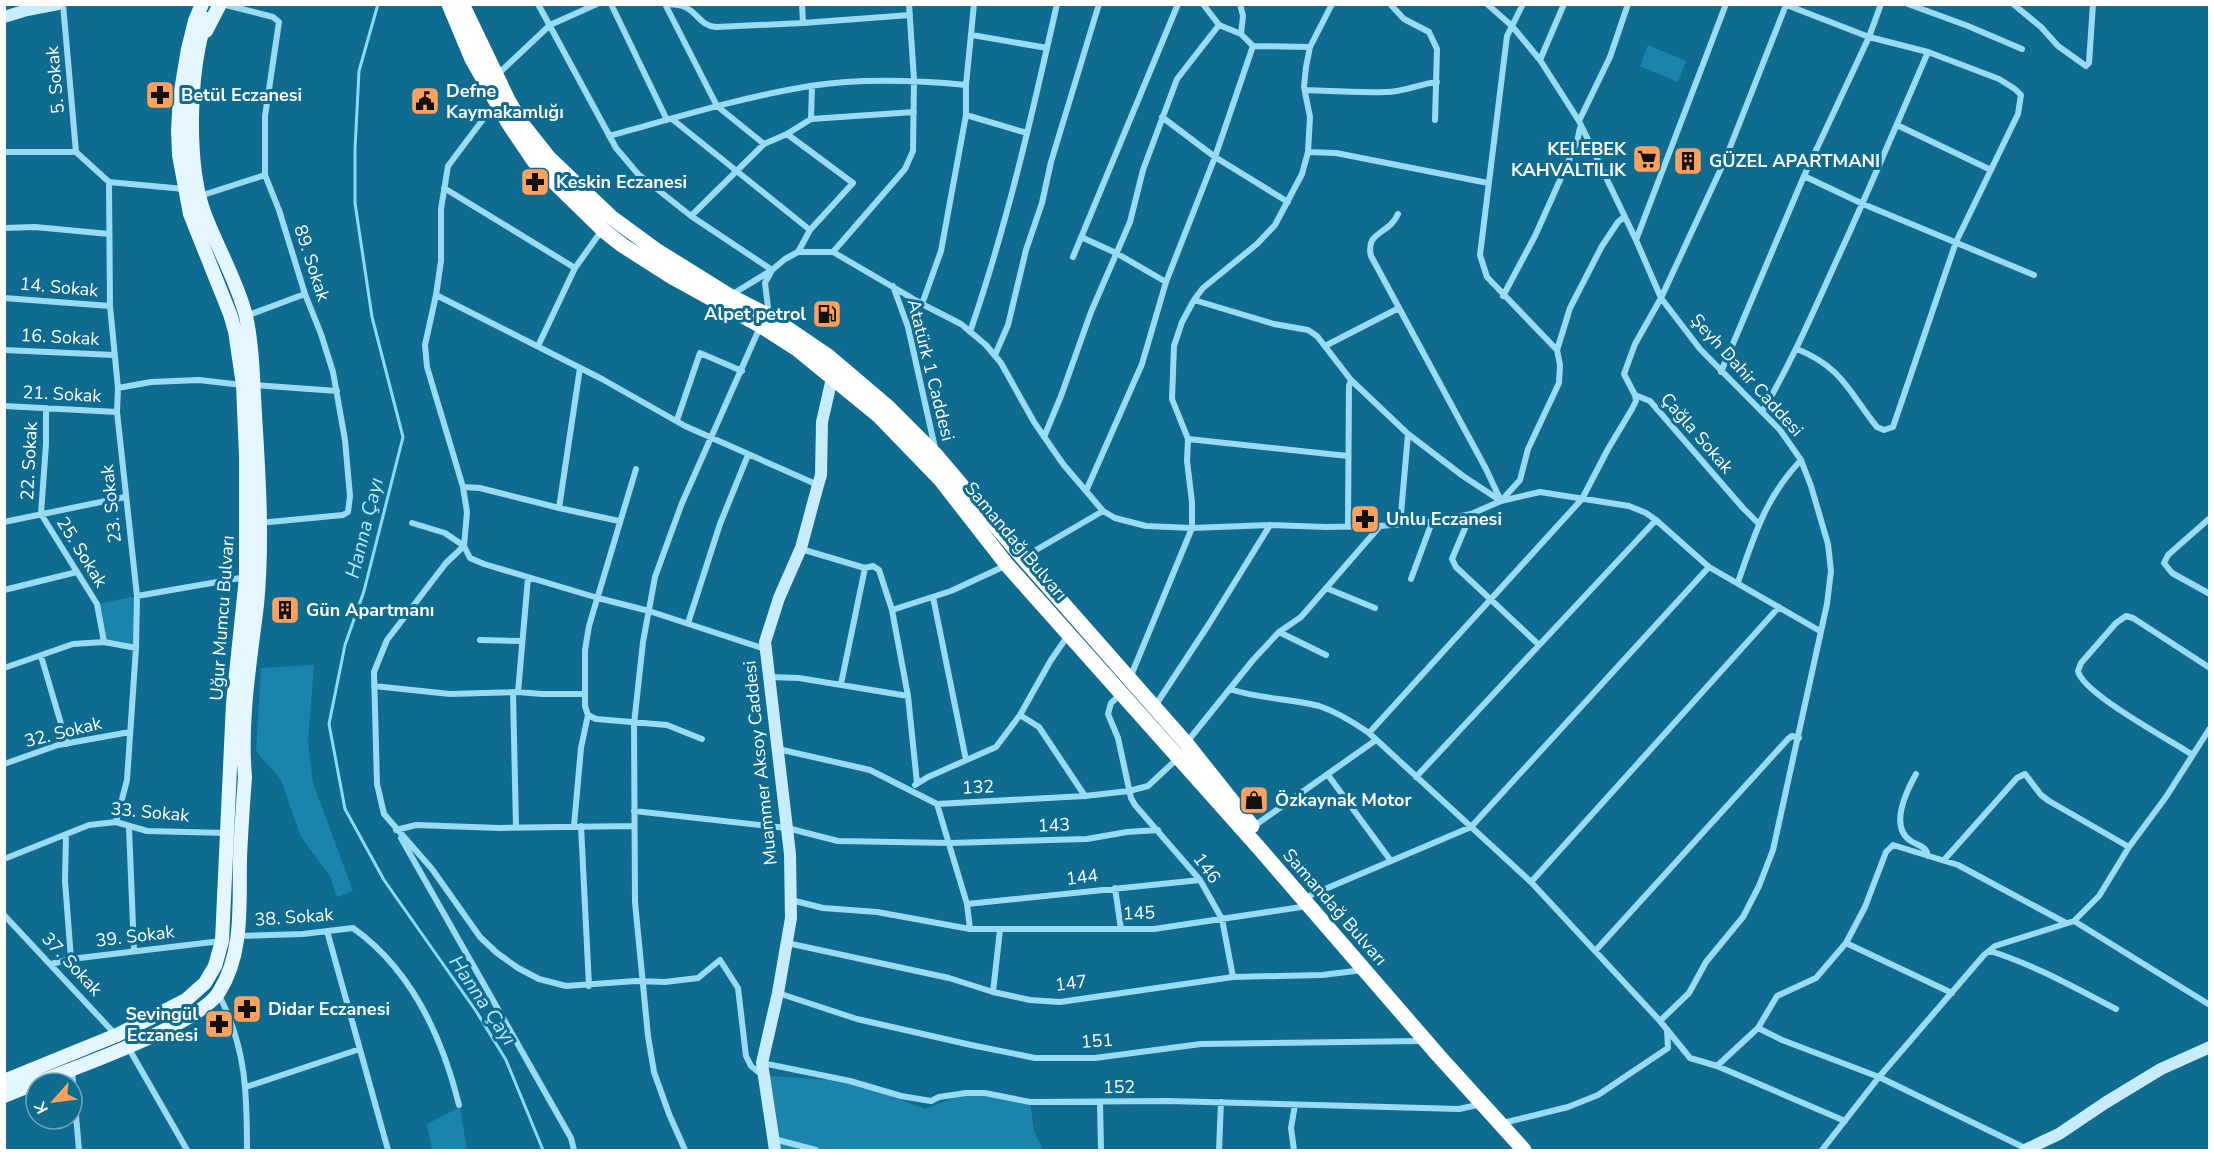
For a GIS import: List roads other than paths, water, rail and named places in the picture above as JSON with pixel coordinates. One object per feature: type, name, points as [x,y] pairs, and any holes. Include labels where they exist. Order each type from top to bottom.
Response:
[{"type":"highway","name":"Samandağ Bulvarı","points":[[449,4],[472,58],[496,102],[534,161],[603,230],[672,277],[765,321],[828,356],[888,407],[936,455],[1186,742],[1364,970],[1524,1150]]},
{"type":"highway","name":"Samandağ Bulvarı","points":[[462,4],[522,124],[549,159],[611,218],[765,321],[879,416],[940,479],[1007,565],[1178,758],[1310,900],[1533,1150]]},
{"type":"main road","points":[[192,4],[188,17],[194,46]]},
{"type":"main road","name":"Uğur Mumcu Bulvarı","points":[[4,1081],[117,1035],[172,1008],[195,993],[205,983],[214,966],[222,940],[233,703],[246,577],[248,385],[246,316],[233,279],[205,215],[194,168],[191,124],[195,21],[202,4]]},
{"type":"main road","name":"Uğur Mumcu Bulvarı","points":[[66,1071],[127,1046],[203,1009],[219,994],[229,973],[238,936],[246,694],[257,604],[258,460],[248,385],[235,331],[190,214],[184,189],[178,130],[180,97],[194,46],[211,4]]},
{"type":"main road","points":[[194,46],[221,4]]},
{"type":"main road","name":"Uğur Mumcu Bulvarı","points":[[4,1096],[24,1088]]},
{"type":"street","points":[[4,17],[58,4]]},
{"type":"street","name":"5. Sokak","points":[[63,4],[76,152]]},
{"type":"street","name":"89. Sokak","points":[[221,4],[273,17],[279,22],[265,116],[266,175],[305,294],[328,354],[345,440],[350,496],[348,512],[337,516],[259,523]]},
{"type":"street","points":[[538,4],[616,148],[638,174],[691,216],[772,270]]},
{"type":"street","points":[[496,76],[550,25],[597,4]]},
{"type":"street","points":[[611,4],[669,119],[737,170],[810,230]]},
{"type":"street","points":[[764,144],[717,106],[667,4],[679,4],[689,9],[706,26],[803,23],[910,15]]},
{"type":"street","points":[[802,4],[803,23]]},
{"type":"street","points":[[833,252],[905,169],[913,151],[914,80],[909,4]]},
{"type":"street","points":[[922,304],[940,251],[966,115],[966,85],[974,4]]},
{"type":"street","points":[[970,332],[994,258],[1027,133],[1057,4]]},
{"type":"street","points":[[995,355],[1008,325],[1026,250],[1042,203],[1053,153],[1099,4]]},
{"type":"street","points":[[1073,257],[1178,4]]},
{"type":"street","points":[[1203,4],[1219,25],[1241,34],[1253,46],[1310,47]]},
{"type":"street","points":[[1240,4],[1243,16],[1241,34]]},
{"type":"street","points":[[1130,679],[1192,528],[1192,502],[1187,461],[1188,439],[1172,399],[1174,346],[1182,322],[1194,300],[1203,288],[1257,244],[1275,225],[1302,174],[1308,152],[1310,117],[1305,90],[1305,67],[1310,47],[1331,7],[1324,4]]},
{"type":"street","points":[[1390,4],[1404,18],[1429,32],[1437,49],[1435,120]]},
{"type":"street","name":"Şeyh Dahir Caddesi","points":[[1487,4],[1512,26],[1540,60],[1580,124],[1636,240],[1661,298],[1700,349],[1780,430],[1801,460],[1811,486],[1830,557],[1830,593],[1773,850],[1759,886],[1743,917],[1706,962],[1689,993],[1660,1021]]},
{"type":"street","points":[[1523,4],[1507,36],[1480,262],[1487,277],[1503,296],[1557,350]]},
{"type":"street","points":[[1540,60],[1564,4]]},
{"type":"street","points":[[1503,296],[1535,236],[1577,142],[1580,124],[1610,57],[1628,4]]},
{"type":"street","points":[[1636,240],[1726,4]]},
{"type":"street","points":[[1721,372],[1804,176],[1869,37],[1881,4]]},
{"type":"street","points":[[1908,4],[2022,49]]},
{"type":"street","points":[[2013,4],[2041,27],[2058,46],[2086,66],[2089,63],[2093,4]]},
{"type":"street","points":[[1661,298],[1725,160],[1785,5],[1869,37],[1928,52],[1998,79],[2021,94],[2018,114],[1956,242],[1893,427],[1884,430],[1877,427],[1838,374],[1816,357],[1797,349]]},
{"type":"street","points":[[1044,437],[1091,312],[1130,222],[1143,170],[1177,79],[1219,25]]},
{"type":"street","points":[[972,35],[1047,48]]},
{"type":"street","points":[[1086,491],[1142,364],[1166,282],[1215,157],[1253,46]]},
{"type":"street","points":[[1762,412],[1797,349],[1863,204],[1928,52]]},
{"type":"street","points":[[609,136],[717,106],[812,86],[887,80],[966,85]]},
{"type":"street","points":[[1305,90],[1386,92],[1408,90],[1419,84],[1437,82]]},
{"type":"street","points":[[811,119],[812,86]]},
{"type":"street","points":[[496,102],[448,166],[444,188],[441,209],[441,261],[425,345],[427,367],[463,487],[467,512],[464,546],[446,563],[387,640],[374,672],[377,784],[384,814],[432,869],[480,938],[518,968],[539,979],[566,986],[665,982],[698,978],[720,960],[738,988],[746,1056],[751,1066],[763,1077]]},
{"type":"street","points":[[691,216],[764,144],[787,134],[811,119],[914,112]]},
{"type":"street","points":[[966,115],[1027,133]]},
{"type":"street","points":[[1162,117],[1215,157],[1288,202]]},
{"type":"street","points":[[1897,125],[1991,170]]},
{"type":"street","points":[[730,296],[798,252],[810,230],[853,183],[787,134]]},
{"type":"street","points":[[4,152],[76,152],[109,182],[184,189]]},
{"type":"street","points":[[1308,152],[1336,153],[1488,183]]},
{"type":"street","points":[[199,196],[266,175]]},
{"type":"street","points":[[1804,176],[1863,204],[2034,275]]},
{"type":"street","name":"23. Sokak","points":[[109,182],[110,306],[118,388],[117,412],[137,596],[136,648],[127,780],[116,822]]},
{"type":"street","points":[[444,188],[575,268]]},
{"type":"street","points":[[1398,214],[1389,228],[1374,237],[1370,248],[1371,255],[1501,501]]},
{"type":"street","points":[[1501,501],[1520,480],[1528,449],[1559,383],[1560,365],[1557,350],[1570,308],[1602,246],[1624,217]]},
{"type":"street","points":[[4,228],[35,227],[109,234]]},
{"type":"street","points":[[538,346],[575,268],[603,230]]},
{"type":"street","points":[[1081,237],[1116,253],[1166,282]]},
{"type":"street","name":"Atatürk 1 Caddesi","points":[[798,252],[833,252],[893,286],[908,327],[936,455]]},
{"type":"street","points":[[685,1150],[654,1072],[648,1036],[634,902],[634,724],[643,642],[655,577],[682,503],[712,439],[723,408],[765,321],[765,283],[772,270]]},
{"type":"street","points":[[893,286],[962,324],[995,355],[1044,437],[1063,464],[1103,511],[1115,518],[1146,526],[1192,528],[1270,525],[1348,527],[1400,525],[1432,522],[1471,514],[1501,501],[1540,492],[1629,506],[1656,520],[1709,567],[1820,631]]},
{"type":"street","points":[[246,316],[305,294]]},
{"type":"street","points":[[436,295],[538,346],[712,439],[818,485]]},
{"type":"street","name":"14. Sokak","points":[[4,298],[110,306]]},
{"type":"street","name":"Çağla Sokak","points":[[1661,298],[1635,344],[1623,374],[1635,395],[1650,401],[1758,523]]},
{"type":"street","points":[[1194,300],[1274,324],[1308,330],[1317,336],[1352,380],[1408,434],[1463,476],[1501,501]]},
{"type":"street","points":[[1324,346],[1399,308]]},
{"type":"street","name":"16. Sokak","points":[[4,350],[114,355]]},
{"type":"street","points":[[677,420],[700,352],[742,371]]},
{"type":"street","points":[[559,508],[580,368]]},
{"type":"street","name":"Muammer Aksoy Caddesi","points":[[775,1145],[762,1063],[787,943],[791,900],[790,854],[765,642],[779,598],[801,548],[821,475],[822,422],[832,378]]},
{"type":"street","points":[[118,388],[151,382],[199,380],[337,391]]},
{"type":"street","points":[[1348,527],[1349,386],[1352,380]]},
{"type":"street","points":[[1369,733],[1582,499],[1632,409],[1636,401],[1635,395]]},
{"type":"street","name":"21. Sokak","points":[[4,406],[117,412]]},
{"type":"street","name":"22. Sokak","points":[[41,514],[46,408]]},
{"type":"street","points":[[1400,525],[1408,434]]},
{"type":"street","points":[[1188,439],[1348,456]]},
{"type":"street","points":[[688,623],[720,524],[748,455]]},
{"type":"street","points":[[1738,582],[1758,523],[1784,479],[1801,460]]},
{"type":"street","points":[[589,986],[577,826],[581,748],[588,714],[584,694],[585,650],[589,626],[636,469]]},
{"type":"street","points":[[463,487],[480,488],[619,521]]},
{"type":"street","points":[[4,522],[125,497]]},
{"type":"street","points":[[1023,557],[1103,511]]},
{"type":"street","name":"25. Sokak","points":[[41,514],[97,604],[104,642]]},
{"type":"street","points":[[1471,514],[1452,559],[1456,567],[1538,644]]},
{"type":"street","points":[[2210,518],[2168,555],[2164,563],[2172,573],[2210,594]]},
{"type":"street","points":[[1416,777],[1656,520]]},
{"type":"street","points":[[1411,579],[1432,522]]},
{"type":"street","points":[[412,523],[445,533],[464,546],[470,558],[484,564],[649,611],[766,649]]},
{"type":"street","points":[[1154,706],[1209,624],[1270,525]]},
{"type":"street","points":[[1186,742],[1279,632],[1301,617],[1380,526]]},
{"type":"street","points":[[801,548],[865,568],[873,566],[879,570],[892,610],[908,696],[917,783]]},
{"type":"street","points":[[892,610],[933,597],[1007,565]]},
{"type":"street","points":[[1471,827],[1709,567]]},
{"type":"street","points":[[841,684],[865,568]]},
{"type":"street","points":[[4,590],[77,572]]},
{"type":"street","points":[[137,596],[246,577]]},
{"type":"street","points":[[516,827],[516,692],[528,578]]},
{"type":"street","points":[[1326,588],[1375,608]]},
{"type":"street","points":[[933,597],[966,760]]},
{"type":"street","points":[[1531,882],[1779,607]]},
{"type":"street","points":[[2191,754],[2100,697],[2082,681],[2078,671],[2081,663],[2109,631],[2126,616],[2133,618],[2210,668]]},
{"type":"street","points":[[1279,632],[1326,655]]},
{"type":"street","points":[[911,790],[917,783],[996,747],[1020,715],[1051,660],[1069,634]]},
{"type":"street","points":[[480,639],[522,641]]},
{"type":"street","points":[[4,668],[73,644],[104,642],[136,648]]},
{"type":"street","points":[[41,656],[67,744]]},
{"type":"street","points":[[769,677],[799,678],[908,696]]},
{"type":"street","points":[[374,686],[450,694],[516,692],[584,694]]},
{"type":"street","points":[[1230,689],[1244,694],[1320,707],[1348,718],[1369,733],[1531,882],[1596,950],[1690,1058],[1717,1066],[1845,1122]]},
{"type":"street","points":[[1122,693],[1111,703],[1108,714],[1118,738],[1129,791]]},
{"type":"street","points":[[588,714],[596,719],[667,725],[702,740]]},
{"type":"street","points":[[1020,715],[1039,727],[1085,795]]},
{"type":"street","points":[[1822,1150],[1879,1077],[1995,946],[2074,921],[2099,896],[2129,847],[2166,797],[2191,754],[2210,728]]},
{"type":"street","name":"32. Sokak","points":[[4,764],[67,744],[130,732]]},
{"type":"street","points":[[1596,950],[1788,739],[1792,736],[1799,738]]},
{"type":"street","points":[[1252,827],[1376,740]]},
{"type":"street","name":"132","points":[[778,749],[870,770],[937,804],[1129,791],[1148,786],[1178,758]]},
{"type":"street","points":[[1916,774],[1906,793],[1900,826],[1907,838],[1926,849],[1928,856]]},
{"type":"street","points":[[1944,860],[2017,777],[2023,774],[2049,801],[2129,847]]},
{"type":"street","points":[[1328,775],[1391,861]]},
{"type":"street","name":"146","points":[[1129,791],[1135,805],[1200,880],[1222,919],[1233,977]]},
{"type":"street","points":[[937,804],[967,904],[970,929]]},
{"type":"street","name":"143","points":[[634,811],[787,828],[838,841],[950,843],[1087,839],[1127,832],[1158,830]]},
{"type":"street","name":"33. Sokak","points":[[4,859],[89,825],[116,822],[129,827],[167,833],[183,831],[228,833]]},
{"type":"street","points":[[396,830],[416,825],[633,826]]},
{"type":"street","points":[[129,827],[134,951]]},
{"type":"street","name":"145","points":[[791,900],[823,908],[877,912],[970,929],[1154,929],[1222,919],[1310,900],[1391,861],[1471,827]]},
{"type":"street","points":[[396,830],[571,1138],[574,1150]]},
{"type":"street","points":[[66,835],[66,893],[71,959]]},
{"type":"street","points":[[1717,1066],[1758,1028],[1777,996],[1816,978],[1846,943],[1865,906],[1889,848],[1896,845],[1944,860],[2066,923]]},
{"type":"street","name":"144","points":[[967,904],[1200,880]]},
{"type":"street","points":[[1115,888],[1120,929]]},
{"type":"street","name":"37. Sokak","points":[[4,915],[117,1035]]},
{"type":"street","points":[[2074,921],[2210,1005]]},
{"type":"street","name":"38. Sokak","points":[[238,936],[303,934],[353,928],[386,957],[421,1004],[444,1055],[459,1105]]},
{"type":"street","points":[[993,992],[1000,930]]},
{"type":"street","points":[[327,931],[388,1150]]},
{"type":"street","name":"39. Sokak","points":[[51,964],[71,959],[222,940]]},
{"type":"street","name":"147","points":[[787,943],[949,978],[993,992],[1030,1000],[1060,1002],[1233,977],[1322,975],[1364,970]]},
{"type":"street","points":[[1846,943],[1952,993]]},
{"type":"street","points":[[1990,951],[2016,959],[2045,972],[2116,1009]]},
{"type":"street","name":"151","points":[[778,993],[857,1019],[1035,1058],[1095,1058],[1201,1044],[1426,1041]]},
{"type":"street","points":[[219,994],[241,1049],[246,1087],[248,1150]]},
{"type":"street","points":[[1758,1028],[1782,1040],[1879,1077],[2027,1150],[2059,1134],[2161,1069],[2210,1047]]},
{"type":"street","points":[[1507,1122],[1568,1107],[1598,1095],[1668,1048],[1667,1029]]},
{"type":"street","points":[[127,1046],[187,1150]]},
{"type":"street","points":[[246,1087],[360,1049]]},
{"type":"street","name":"152","points":[[762,1063],[931,1101],[939,1097],[985,1093],[1030,1102],[1221,1102],[1459,1109],[1483,1104]]},
{"type":"street","points":[[71,1069],[79,1150]]},
{"type":"street","points":[[1100,1102],[1101,1150]]},
{"type":"street","points":[[1219,1150],[1221,1102]]},
{"type":"street","points":[[1294,1150],[1291,1128],[1295,1105]]},
{"type":"street","points":[[775,1145],[816,1150]]},
{"type":"waterway","name":"Hanna Çayı","points":[[378,4],[359,71],[355,203],[372,317],[403,437],[364,591],[345,645],[329,724],[345,809],[384,880],[476,1011],[506,1060],[543,1150]]},
{"type":"place","name":"Betül Eczanesi","points":[[160,95]]},
{"type":"place","name":"Defne Kaymakamlığı","points":[[425,101]]},
{"type":"place","name":"KELEBEK KAHVALTILIK","points":[[1647,159]]},
{"type":"place","name":"GÜZEL APARTMANI","points":[[1688,161]]},
{"type":"place","name":"Keskin Eczanesi","points":[[535,182]]},
{"type":"place","name":"Alpet petrol","points":[[827,314]]},
{"type":"place","name":"Unlu Eczanesi","points":[[1365,519]]},
{"type":"place","name":"Gün Apartmanı","points":[[285,610]]},
{"type":"place","name":"Özkaynak Motor","points":[[1254,800]]},
{"type":"place","name":"Didar Eczanesi","points":[[247,1009]]},
{"type":"place","name":"Sevingül Eczanesi","points":[[219,1024]]}]
